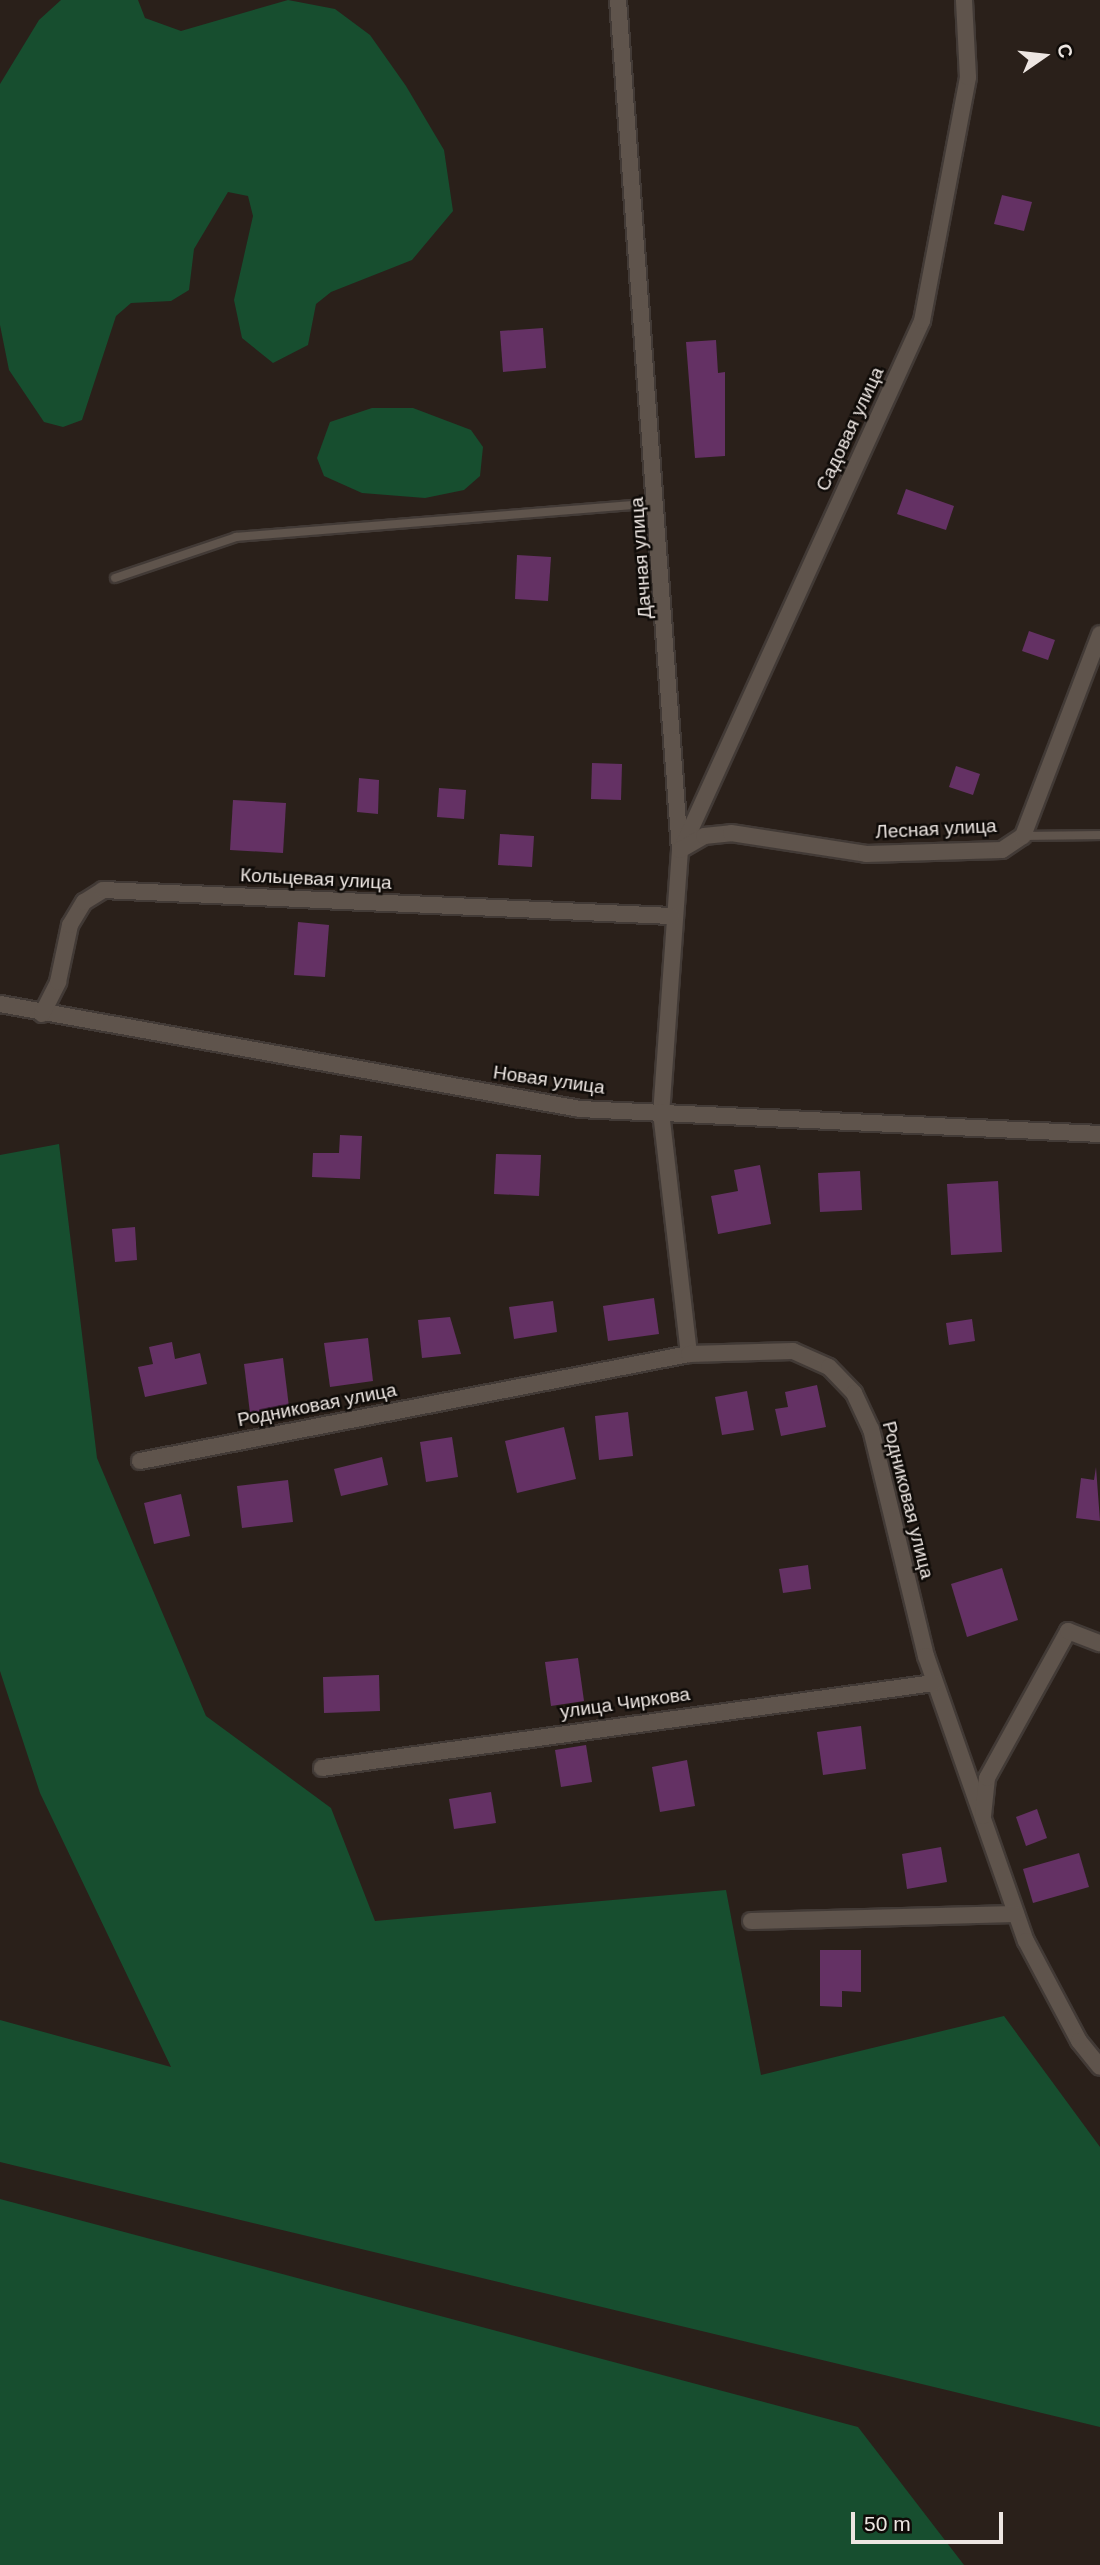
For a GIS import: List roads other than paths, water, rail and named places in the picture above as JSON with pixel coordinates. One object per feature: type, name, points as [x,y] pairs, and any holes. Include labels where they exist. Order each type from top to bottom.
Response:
[{"type":"street","name":"Дачная улица","points":[[618,0],[658,503],[681,850],[671,916],[661,1112],[689,1354]]},
{"type":"street","name":"Садовая улица","points":[[681,850],[922,321],[968,77],[964,0]]},
{"type":"street","name":"Лесная улица","points":[[681,850],[704,836],[731,833],[866,854],[1002,850],[1023,836],[1100,635]]},
{"type":"street","name":"Кольцевая улица","points":[[42,1014],[58,982],[70,925],[84,902],[103,890],[671,916]]},
{"type":"street","name":"Новая улица","points":[[0,1004],[42,1014],[580,1109],[1100,1134]]},
{"type":"street","name":"Родниковая улица","points":[[140,1461],[689,1354],[793,1351],[829,1367],[854,1393],[871,1429],[934,1683],[1016,1914],[1079,2041],[1100,2067]]},
{"type":"street","points":[[983,1822],[987,1778],[1068,1631],[1100,1643]]},
{"type":"street","name":"улица Чиркова","points":[[322,1768],[934,1683]]},
{"type":"street","points":[[751,1921],[1016,1914]]},
{"type":"lane","points":[[115,578],[236,537],[658,503]]},
{"type":"lane","points":[[1023,836],[1100,835]]}]
